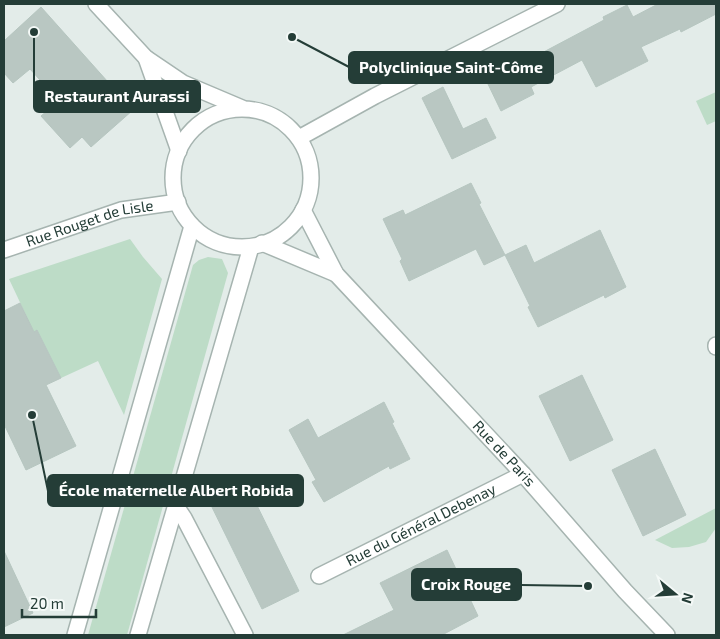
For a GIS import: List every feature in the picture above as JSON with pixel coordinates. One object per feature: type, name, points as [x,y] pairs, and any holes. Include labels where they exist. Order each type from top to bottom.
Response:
[{"type":"street","points":[[96,4],[146,58],[183,83],[242,108],[261,111],[283,121],[299,138],[308,155],[311,174],[310,193],[303,210],[291,227],[275,239],[256,245],[234,246],[213,241],[192,226],[178,202],[173,180],[182,143],[193,130],[206,119],[221,112],[242,108]]},
{"type":"street","points":[[299,138],[375,96],[557,4]]},
{"type":"street","points":[[146,58],[179,151]]},
{"type":"street","name":"Rue Rouget de Lisle","points":[[4,250],[121,210],[178,202]]},
{"type":"street","name":"Rue de Paris","points":[[303,210],[336,274],[523,474],[625,592],[666,635]]},
{"type":"street","points":[[75,635],[192,226]]},
{"type":"street","points":[[138,635],[256,245]]},
{"type":"street","name":"Rue de Paris","points":[[256,245],[336,274]]},
{"type":"street","name":"Rue du Général Debenay","points":[[319,576],[523,474]]},
{"type":"street","points":[[176,506],[244,635]]},
{"type":"green space","points":[[716,92],[716,121],[707,125],[696,101]]},
{"type":"green space","points":[[130,239],[162,279],[124,415],[98,361],[61,378],[37,330],[34,332],[9,279]]},
{"type":"green space","points":[[208,257],[222,259],[228,273],[127,635],[88,635],[193,265],[199,260]]},
{"type":"green space","points":[[716,508],[716,528],[706,542],[689,547],[672,548],[655,540]]},
{"type":"building","points":[[658,4],[716,4],[716,14],[681,32],[680,29],[641,47],[648,61],[596,87],[582,60],[531,87],[534,94],[501,111],[487,82],[604,20],[603,17],[627,5],[633,17]]},
{"type":"building","points":[[41,7],[133,110],[91,147],[82,137],[70,148],[41,116],[59,101],[30,69],[13,83],[4,73],[4,41]]},
{"type":"building","points":[[443,87],[463,129],[486,118],[496,138],[452,159],[422,98]]},
{"type":"building","points":[[471,183],[481,203],[479,204],[505,255],[484,265],[476,249],[409,281],[400,261],[402,259],[383,219],[403,210],[405,215]]},
{"type":"building","points":[[600,230],[626,287],[605,298],[604,295],[538,327],[505,255],[526,245],[534,263]]},
{"type":"building","points":[[20,303],[34,332],[37,330],[61,378],[46,385],[76,446],[26,470],[4,424],[4,311]]},
{"type":"building","points":[[582,375],[613,440],[570,461],[539,396]]},
{"type":"building","points":[[384,402],[410,459],[390,469],[389,466],[324,502],[312,482],[316,480],[289,430],[308,419],[318,438]]},
{"type":"building","points":[[655,449],[686,515],[643,536],[612,470]]},
{"type":"building","points":[[244,479],[299,591],[262,609],[207,497]]},
{"type":"building","points":[[447,550],[478,616],[442,635],[343,635],[394,610],[380,583]]},
{"type":"building","points":[[4,551],[33,613],[4,627]]},
{"type":"place","name":"Restaurant Aurassi","points":[[34,32]]},
{"type":"place","name":"Polyclinique Saint-Côme","points":[[292,37]]},
{"type":"place","name":"École maternelle Albert Robida","points":[[32,415]]},
{"type":"place","name":"Croix Rouge","points":[[588,586]]}]
